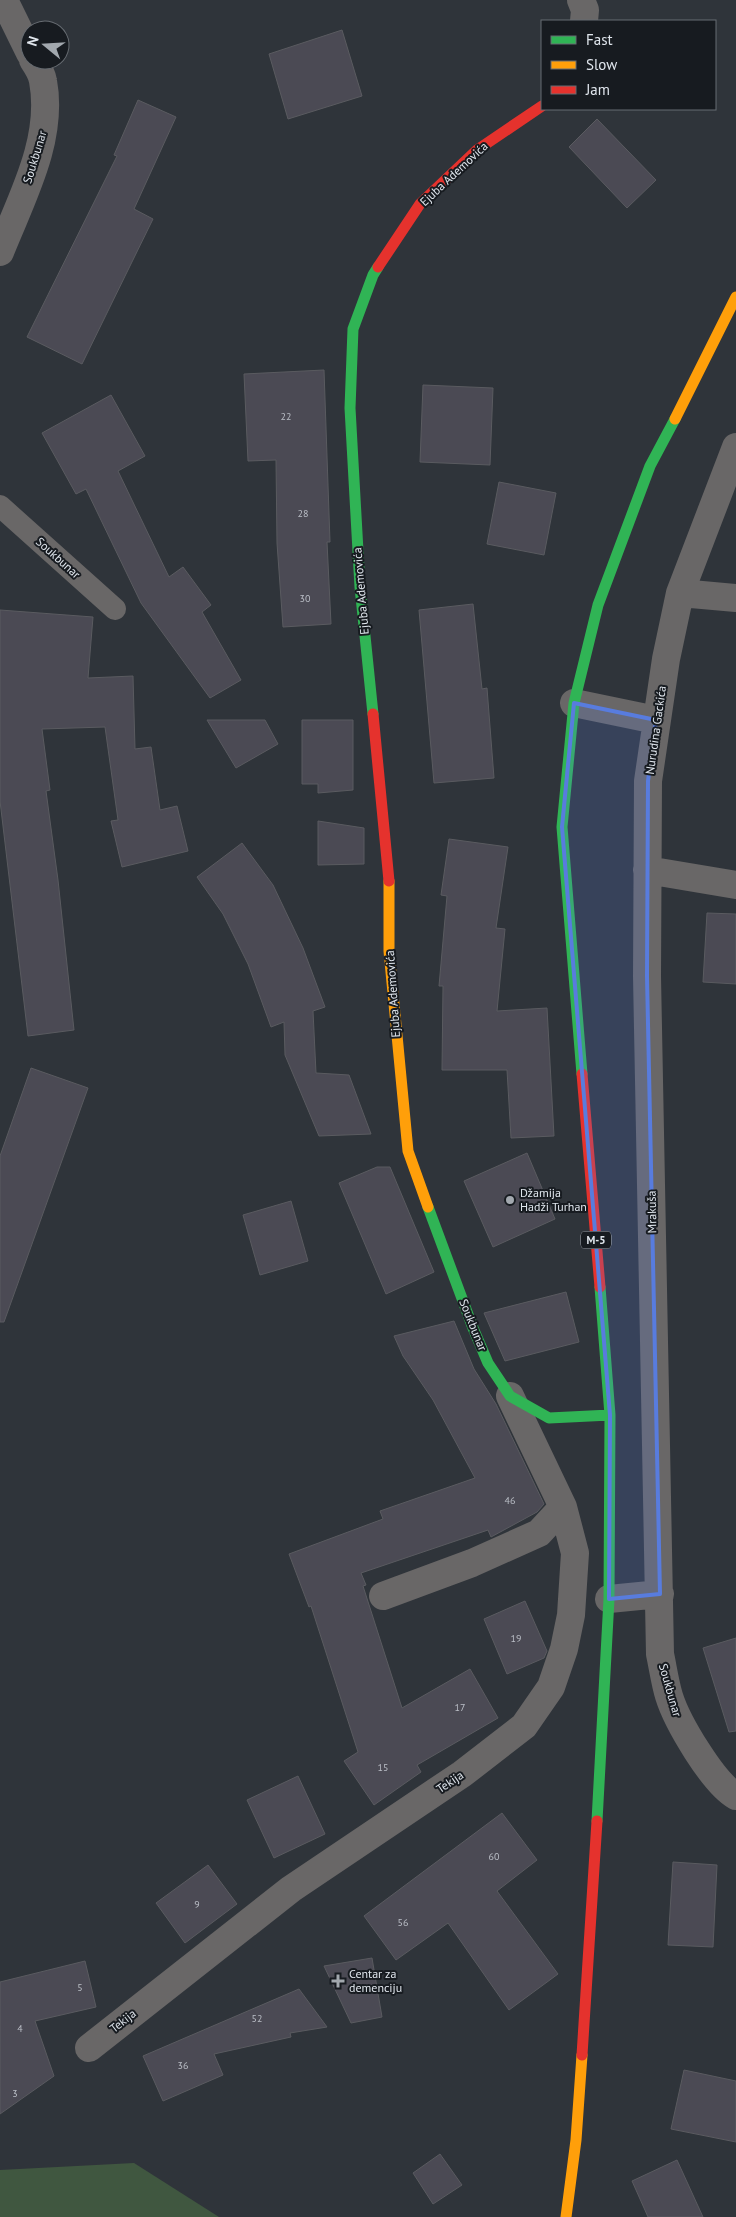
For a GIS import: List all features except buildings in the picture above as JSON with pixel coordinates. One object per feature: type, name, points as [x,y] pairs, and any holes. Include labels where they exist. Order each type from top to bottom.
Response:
[{"type":"main road","name":"Ejuba Ademovića","points":[[408,1151],[398,1062],[389,951],[389,878],[360,587],[350,408],[353,329],[373,275],[420,204],[477,150],[541,107]]},
{"type":"main road","name":"M-5","points":[[566,2217],[576,2140],[588,1974],[609,1599],[610,1415],[562,827],[574,703],[598,606],[650,466],[715,342],[736,297]]},
{"type":"main road","name":"Soukbunar","points":[[408,1151],[473,1328],[488,1363],[510,1396],[549,1418],[610,1415]]},
{"type":"street","points":[[4,0],[20,33]]},
{"type":"street","points":[[581,0],[585,10],[584,20]]},
{"type":"street","name":"Soukbunar","points":[[0,252],[30,178],[45,129],[43,80],[38,70]]},
{"type":"street","name":"Nurudina Gackića","points":[[647,870],[648,781],[656,720],[680,593],[736,447]]},
{"type":"street","points":[[680,593],[736,598]]},
{"type":"street","points":[[574,703],[656,720]]},
{"type":"street","points":[[647,870],[736,885]]},
{"type":"street","name":"Mrakuša","points":[[647,870],[647,976],[660,1594]]},
{"type":"street","name":"Tekija","points":[[89,2048],[291,1889],[462,1774],[524,1726],[551,1687],[564,1649],[571,1615],[575,1553],[564,1507],[510,1396]]},
{"type":"street","points":[[383,1596],[472,1563],[539,1534],[564,1507]]},
{"type":"street","points":[[609,1599],[660,1594]]},
{"type":"street","name":"Soukbunar","points":[[660,1594],[660,1654],[669,1697],[679,1722],[710,1769],[730,1793],[736,1796]]},
{"type":"lane","name":"Soukbunar","points":[[0,506],[115,609]]},
{"type":"highlighted area","points":[[574,703],[656,720],[648,781],[647,976],[660,1594],[609,1599],[610,1415],[562,827]]},
{"type":"green space","points":[[134,2163],[219,2217],[0,2217],[0,2170]]},
{"type":"traffic: fast","points":[[373,714],[360,587],[350,408],[353,329],[373,275],[378,267]]},
{"type":"traffic: fast","points":[[582,1074],[562,827],[574,703],[598,605],[650,466],[675,419]]},
{"type":"traffic: fast","points":[[428,1207],[488,1363],[510,1396],[549,1418],[610,1415]]},
{"type":"traffic: fast","points":[[597,1821],[609,1599],[610,1415],[600,1287]]},
{"type":"traffic: slow","points":[[675,419],[736,297]]},
{"type":"traffic: slow","points":[[389,881],[389,951],[408,1151],[428,1207]]},
{"type":"traffic: slow","points":[[566,2217],[576,2140],[582,2055]]},
{"type":"traffic: jam","points":[[378,267],[420,204],[477,150],[541,107]]},
{"type":"traffic: jam","points":[[373,714],[389,881]]},
{"type":"traffic: jam","points":[[582,1074],[600,1287]]},
{"type":"traffic: jam","points":[[582,2055],[597,1821]]},
{"type":"place","name":"Džamija Hadži Turhan","points":[[510,1200]]},
{"type":"place","name":"Centar za demenciju","points":[[338,1981]]}]
